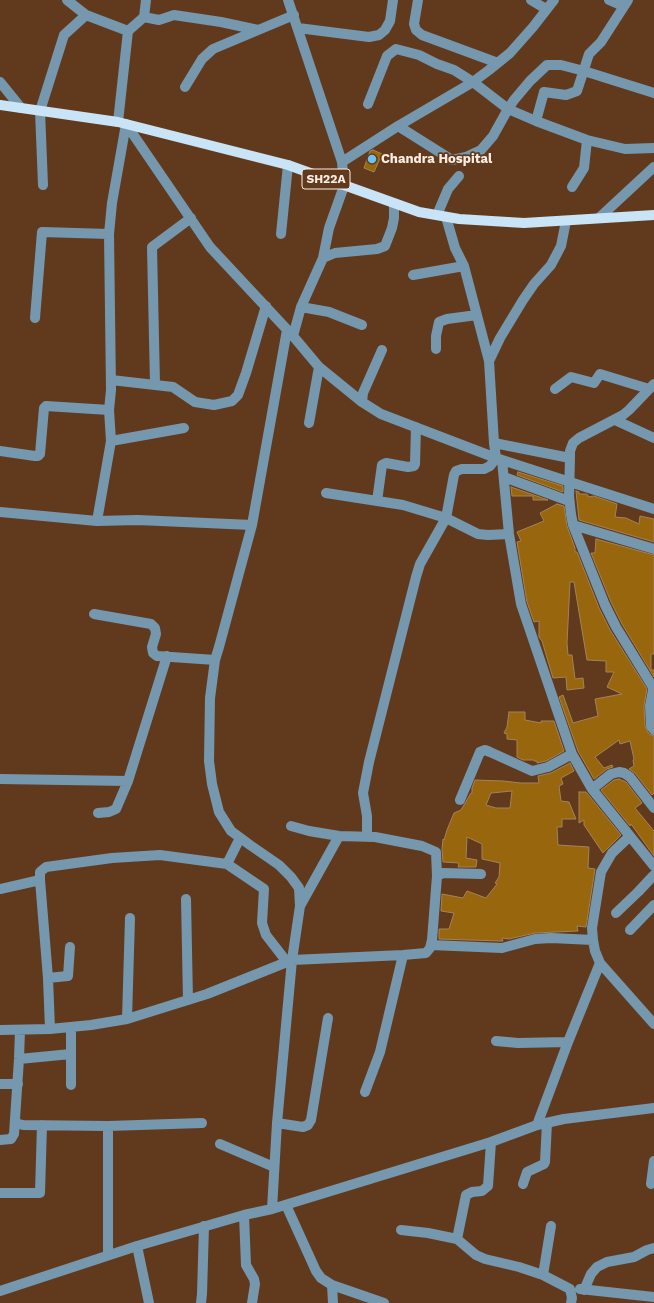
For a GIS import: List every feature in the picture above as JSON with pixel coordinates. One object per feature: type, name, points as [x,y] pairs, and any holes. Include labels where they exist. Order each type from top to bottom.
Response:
[{"type":"main road","name":"SH22A","points":[[0,105],[122,123],[288,165],[394,204],[419,212],[441,216],[459,219],[524,223],[566,222],[599,218],[654,215]]},
{"type":"street","points":[[67,0],[86,15],[128,31]]},
{"type":"street","points":[[97,521],[111,441],[109,410],[111,380],[110,234],[112,203],[122,123],[128,31],[144,17],[146,0]]},
{"type":"street","points":[[272,1209],[277,1123],[290,961],[300,906],[299,888],[279,865],[232,831],[219,812],[212,784],[209,761],[210,698],[215,660],[252,525],[290,333],[323,258],[329,228],[344,186],[342,162],[288,0]]},
{"type":"street","points":[[298,28],[369,37],[379,35],[385,30],[390,21],[393,0]]},
{"type":"street","points":[[418,0],[414,24],[416,30],[422,35],[498,63]]},
{"type":"street","points":[[531,0],[546,9]]},
{"type":"street","points":[[342,162],[398,126],[473,82],[498,63],[510,53],[554,0]]},
{"type":"street","points":[[536,121],[544,92],[566,95],[577,92],[589,54],[601,42],[625,3],[609,0]]},
{"type":"street","points":[[42,186],[40,111],[64,35],[86,15]]},
{"type":"street","points":[[144,17],[159,20],[174,15],[221,22],[258,30]]},
{"type":"street","points":[[185,87],[202,59],[213,48],[294,15]]},
{"type":"street","points":[[368,104],[387,56],[396,49],[419,55],[454,70],[473,82],[508,109],[536,121],[588,140],[625,150],[654,148]]},
{"type":"street","points":[[398,126],[452,160],[466,157],[481,150],[493,136],[508,109],[530,81],[547,65],[561,65],[584,70],[654,93]]},
{"type":"street","points":[[0,82],[22,108]]},
{"type":"street","points":[[122,123],[191,218],[210,247],[266,306],[319,367],[362,402],[381,414],[499,459],[654,509]]},
{"type":"street","points":[[572,187],[584,168],[588,140]]},
{"type":"street","points":[[281,234],[288,165]]},
{"type":"street","points":[[599,218],[654,167]]},
{"type":"street","points":[[459,176],[448,189],[441,216],[464,266],[489,361],[494,443],[504,477],[509,534],[521,604],[572,754],[592,789],[654,866]]},
{"type":"street","points":[[323,258],[335,253],[378,249],[385,246],[392,228],[394,204]]},
{"type":"street","points":[[155,384],[152,247],[191,218]]},
{"type":"street","points":[[489,361],[500,338],[523,300],[534,284],[551,265],[561,246],[566,222]]},
{"type":"street","points":[[35,318],[42,232],[110,234]]},
{"type":"street","points":[[413,275],[464,266]]},
{"type":"street","points":[[111,380],[173,387],[194,402],[214,405],[232,400],[238,395],[246,373],[266,306]]},
{"type":"street","points":[[302,306],[329,312],[362,325]]},
{"type":"street","points":[[436,349],[436,336],[439,322],[447,319],[477,315]]},
{"type":"street","points":[[362,402],[363,393],[382,350]]},
{"type":"street","points":[[309,424],[319,367]]},
{"type":"street","points":[[555,389],[570,377],[594,383],[600,374],[652,387]]},
{"type":"street","points":[[652,387],[629,410],[615,420],[579,438],[573,443],[570,450],[569,501],[573,525],[605,605],[654,688],[650,706],[652,726],[654,730]]},
{"type":"street","points":[[0,451],[38,456],[40,454],[44,412],[46,406],[109,410]]},
{"type":"street","points":[[615,420],[654,438]]},
{"type":"street","points":[[377,501],[382,465],[386,463],[408,467],[414,466],[416,427]]},
{"type":"street","points":[[111,441],[184,428]]},
{"type":"street","points":[[494,443],[570,458]]},
{"type":"street","points":[[367,837],[367,816],[363,793],[369,762],[420,564],[446,518],[456,471],[462,469],[484,469],[499,459]]},
{"type":"street","points":[[504,477],[569,501]]},
{"type":"street","points":[[326,493],[404,506],[446,518],[478,534],[509,534]]},
{"type":"street","points":[[0,512],[97,521],[138,520],[252,525]]},
{"type":"street","points":[[573,525],[654,549]]},
{"type":"street","points":[[94,614],[151,624],[156,628],[152,648],[153,653],[157,656],[215,660]]},
{"type":"street","points":[[98,813],[109,812],[116,809],[128,781],[168,656]]},
{"type":"street","points":[[460,800],[480,752],[485,750],[532,771],[548,767],[572,754]]},
{"type":"street","points":[[592,789],[611,774],[619,772],[624,773],[630,777],[654,808]]},
{"type":"street","points":[[0,779],[128,781]]},
{"type":"street","points":[[0,1030],[50,1029],[91,1025],[127,1019],[207,994],[290,961],[403,956],[426,953],[431,944],[437,876],[436,852],[422,846],[375,837],[339,836],[309,831],[291,826]]},
{"type":"street","points":[[300,906],[339,836]]},
{"type":"street","points":[[630,836],[612,853],[601,872],[592,928],[593,940],[595,951],[600,963],[654,1024]]},
{"type":"street","points":[[227,864],[240,838]]},
{"type":"street","points":[[50,1029],[48,978],[40,880],[40,872],[46,867],[112,858],[160,855],[227,864],[264,889],[262,923],[266,934],[290,961]]},
{"type":"street","points":[[437,876],[443,873],[480,874]]},
{"type":"street","points":[[616,913],[654,875]]},
{"type":"street","points":[[0,888],[40,880]]},
{"type":"street","points":[[186,899],[188,1000]]},
{"type":"street","points":[[630,930],[654,905]]},
{"type":"street","points":[[127,1019],[130,918]]},
{"type":"street","points":[[431,944],[502,948],[535,939],[551,938],[593,940]]},
{"type":"street","points":[[48,978],[68,976],[70,947]]},
{"type":"street","points":[[365,1092],[380,1052],[403,956]]},
{"type":"street","points":[[523,1184],[527,1172],[544,1164],[545,1162],[542,1124],[568,1042],[600,963]]},
{"type":"street","points":[[277,1123],[303,1127],[308,1125],[311,1120],[328,1018]]},
{"type":"street","points":[[71,1027],[71,1085]]},
{"type":"street","points":[[0,1140],[11,1139],[14,1134],[20,1030]]},
{"type":"street","points":[[496,1041],[518,1043],[568,1042]]},
{"type":"street","points":[[19,1059],[71,1054]]},
{"type":"street","points":[[0,1084],[18,1084]]},
{"type":"street","points":[[0,1291],[137,1246],[204,1226],[286,1205],[491,1142],[542,1124],[654,1108]]},
{"type":"street","points":[[15,1123],[22,1125],[108,1126],[202,1123]]},
{"type":"street","points":[[0,1192],[40,1193],[42,1125]]},
{"type":"street","points":[[108,1126],[108,1255]]},
{"type":"street","points":[[457,1239],[466,1195],[472,1192],[482,1191],[488,1186],[491,1142]]},
{"type":"street","points":[[220,1144],[274,1168]]},
{"type":"street","points":[[651,1184],[654,1161]]},
{"type":"street","points":[[286,1205],[316,1271],[321,1278],[332,1285],[384,1303]]},
{"type":"street","points":[[244,1215],[246,1265],[254,1279],[255,1284],[252,1303]]},
{"type":"street","points":[[201,1303],[204,1226]]},
{"type":"street","points":[[543,1275],[551,1226]]},
{"type":"street","points":[[401,1230],[428,1233],[457,1239],[485,1259],[519,1266],[543,1275],[570,1289],[654,1297]]},
{"type":"street","points":[[137,1246],[149,1303]]},
{"type":"street","points":[[584,1290],[591,1274],[597,1266],[607,1262],[634,1257],[654,1248]]},
{"type":"street","points":[[332,1285],[333,1303]]},
{"type":"street","points":[[570,1289],[572,1298],[571,1303]]},
{"type":"building","points":[[373,150],[382,154],[374,172],[364,168],[370,151]]},
{"type":"building","points":[[518,472],[563,486],[563,492],[517,475]]},
{"type":"building","points":[[511,487],[548,500],[533,500],[533,496],[512,496]]},
{"type":"building","points":[[576,491],[579,492],[579,494],[588,495],[588,497],[594,496],[617,504],[615,517],[626,518],[639,524],[640,516],[654,519],[654,542],[579,520]]},
{"type":"building","points":[[557,504],[564,506],[567,526],[575,552],[577,552],[599,608],[610,630],[647,689],[644,706],[645,726],[649,734],[654,736],[654,793],[652,795],[635,773],[629,769],[634,766],[630,741],[620,744],[619,740],[595,757],[604,768],[612,765],[613,767],[607,769],[594,779],[578,751],[559,697],[563,695],[573,723],[598,716],[595,699],[622,694],[607,687],[614,672],[606,672],[606,661],[587,660],[574,582],[570,582],[567,643],[568,655],[572,655],[575,679],[583,678],[584,688],[567,690],[566,677],[553,678],[542,641],[539,637],[539,621],[534,622],[527,602],[517,542],[521,541],[517,532],[544,521],[540,513]]},
{"type":"building","points":[[596,539],[654,555],[654,654],[651,654],[651,670],[654,670],[654,677],[622,624],[611,602],[591,553],[595,553]]},
{"type":"building","points":[[509,712],[525,712],[525,720],[541,723],[541,721],[554,721],[564,751],[546,761],[537,763],[537,761],[534,760],[523,760],[517,757],[517,740],[507,739],[507,734],[504,733],[507,727]]},
{"type":"building","points":[[570,763],[574,771],[561,778],[563,784],[559,786],[561,801],[569,802],[576,819],[562,819],[562,827],[557,827],[558,845],[589,847],[588,868],[595,869],[586,927],[577,926],[578,931],[535,933],[509,939],[502,938],[503,941],[439,939],[439,929],[449,929],[454,913],[441,911],[442,894],[463,898],[467,891],[486,898],[497,884],[495,883],[499,877],[500,863],[482,859],[482,844],[467,837],[466,858],[477,860],[476,867],[458,867],[459,863],[443,862],[443,839],[444,840],[454,813],[461,810],[472,793],[475,780],[539,783],[538,776],[551,773]],"holes":[[[512,791],[510,808],[496,808],[486,805],[491,793]]]},
{"type":"building","points":[[619,779],[626,782],[642,803],[635,808],[654,831],[654,856],[631,824],[630,826],[601,790],[614,780]]},
{"type":"building","points":[[579,792],[586,792],[621,835],[603,853],[584,825],[584,820],[579,823]]},
{"type":"place","name":"Chandra Hospital","points":[[372,159]]}]
